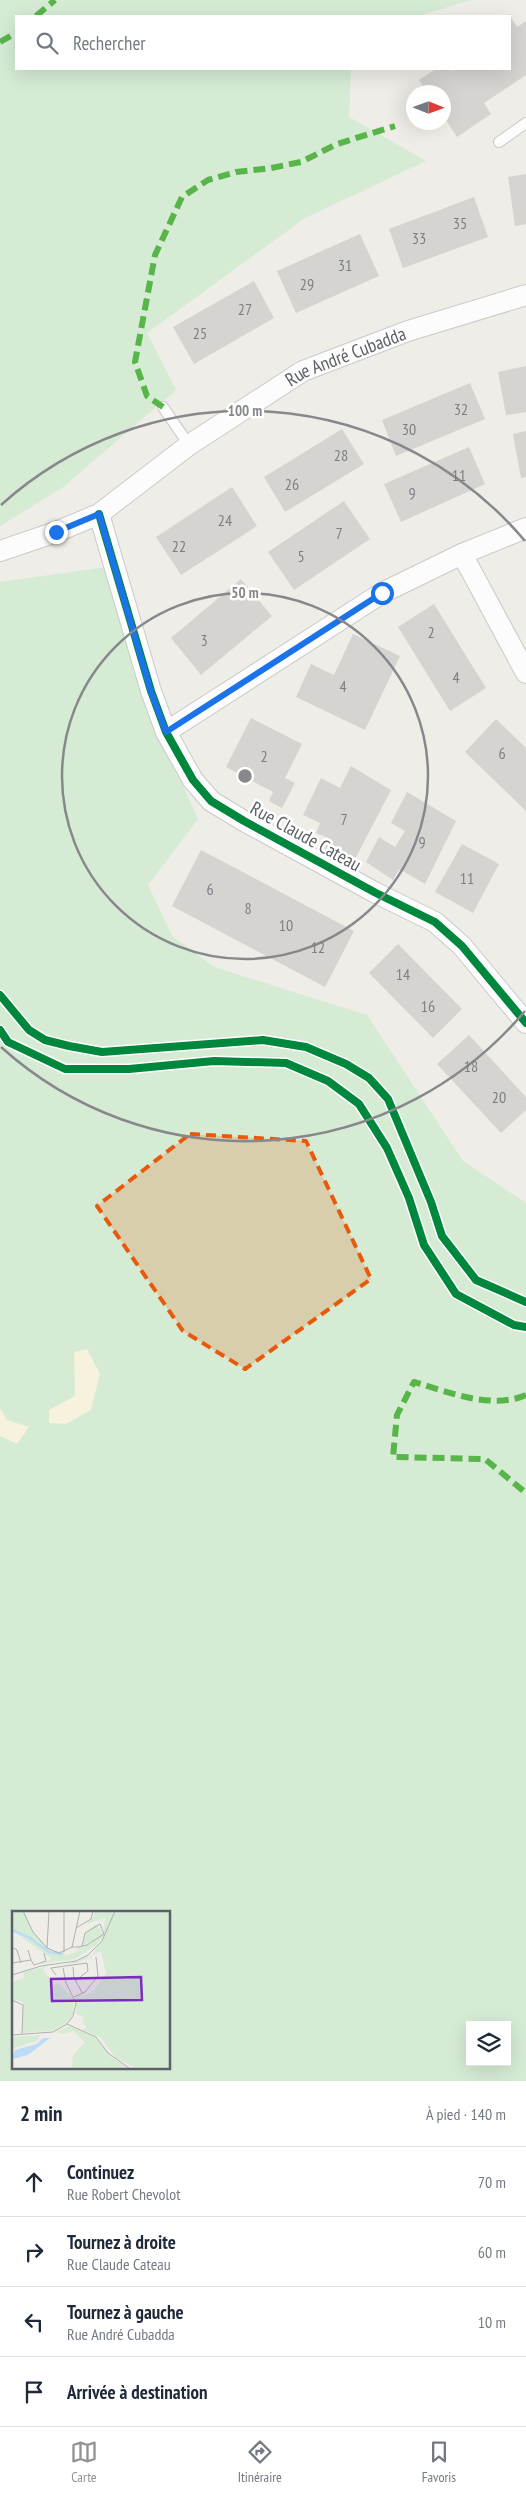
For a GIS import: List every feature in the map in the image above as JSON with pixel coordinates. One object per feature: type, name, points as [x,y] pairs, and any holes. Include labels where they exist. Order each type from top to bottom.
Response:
[{"type":"street","name":"Rue André Cubadda","points":[[0,551],[56,532],[99,514],[189,445],[303,371],[408,331],[526,295]]},
{"type":"street","name":"Rue Claude Cateau","points":[[99,514],[151,692],[166,732],[193,780],[212,801],[244,821],[376,893],[435,922],[462,946],[526,1023]]},
{"type":"street","points":[[166,732],[382,593],[462,554],[526,528]]},
{"type":"street","points":[[462,554],[526,673]]},
{"type":"lane","points":[[499,142],[526,123]]},
{"type":"lane","points":[[163,407],[189,445]]},
{"type":"highlighted area","points":[[190,1134],[306,1141],[371,1279],[245,1369],[183,1331],[97,1206]]},
{"type":"green space","points":[[0,0],[470,0],[422,15],[15,15],[15,70],[351,70],[349,117],[426,161],[305,218],[147,333],[176,390],[62,488],[0,526]]},
{"type":"green space","points":[[107,567],[148,708],[198,819],[148,885],[172,936],[214,967],[367,1015],[463,1161],[526,1203],[526,2081],[0,2081],[0,582]]},
{"type":"sand","points":[[87,1349],[100,1374],[91,1410],[66,1424],[49,1423],[49,1410],[75,1396],[74,1352]]},
{"type":"sand","points":[[0,1408],[7,1420],[29,1427],[17,1444],[0,1436]]},
{"type":"building","points":[[511,17],[517,27],[526,21],[526,75],[484,103],[491,114],[457,137],[451,128],[451,85],[422,85],[419,80],[434,70],[511,70]]},
{"type":"building","points":[[526,174],[526,224],[515,226],[508,177]]},
{"type":"building","points":[[474,197],[488,237],[403,268],[389,229]]},
{"type":"building","points":[[360,234],[379,276],[296,313],[277,271]]},
{"type":"building","points":[[254,281],[274,318],[194,364],[173,327]]},
{"type":"building","points":[[526,366],[526,412],[506,415],[498,372]]},
{"type":"building","points":[[470,383],[485,419],[396,456],[382,420]]},
{"type":"building","points":[[342,429],[364,464],[285,512],[264,477]]},
{"type":"building","points":[[526,431],[526,477],[521,478],[513,434]]},
{"type":"building","points":[[469,447],[485,484],[401,522],[384,484]]},
{"type":"building","points":[[232,487],[257,526],[181,575],[156,537]]},
{"type":"building","points":[[344,501],[370,539],[294,590],[268,552]]},
{"type":"building","points":[[241,579],[272,616],[201,675],[171,638]]},
{"type":"building","points":[[434,604],[486,688],[450,711],[398,627]]},
{"type":"building","points":[[353,634],[400,656],[365,730],[296,697],[311,664],[334,675]]},
{"type":"building","points":[[251,718],[302,744],[285,778],[295,783],[282,808],[269,801],[273,792],[226,767]]},
{"type":"building","points":[[496,719],[526,748],[526,811],[465,752]]},
{"type":"building","points":[[351,766],[391,790],[353,863],[325,849],[328,838],[316,833],[320,823],[303,815],[321,778],[340,788]]},
{"type":"building","points":[[407,792],[456,821],[425,884],[399,869],[393,880],[366,862],[379,837],[395,847],[405,831],[391,823]]},
{"type":"building","points":[[462,844],[499,864],[473,913],[435,892]]},
{"type":"building","points":[[201,850],[354,931],[325,987],[172,906]]},
{"type":"building","points":[[398,944],[462,1009],[433,1038],[369,973]]},
{"type":"building","points":[[469,1035],[526,1097],[526,1110],[501,1133],[437,1064]]},
{"type":"marked path","points":[[37,15],[55,0]]},
{"type":"marked path","points":[[0,42],[15,34]]},
{"type":"marked path","points":[[163,407],[147,396],[135,362],[155,255],[182,197],[208,180],[236,172],[301,162],[337,144],[395,126]]},
{"type":"marked path","points":[[526,1395],[499,1401],[484,1400],[470,1398],[414,1382],[397,1415],[393,1457],[485,1459],[526,1493]]},
{"type":"cycle path","points":[[99,514],[151,691],[166,732],[193,780],[211,801],[244,821],[376,893],[435,922],[462,946],[526,1023]]},
{"type":"cycle path","points":[[0,995],[29,1030],[45,1040],[69,1046],[102,1052],[263,1040],[306,1047],[346,1064],[369,1078],[388,1099],[431,1202],[442,1236],[476,1280],[526,1302]]},
{"type":"cycle path","points":[[0,1030],[8,1042],[65,1069],[129,1069],[214,1061],[286,1063],[328,1081],[359,1104],[387,1148],[409,1198],[424,1245],[456,1294],[514,1325],[526,1327]]},
{"type":"route","points":[[56,532],[99,514],[151,692],[166,732],[382,593]]}]
